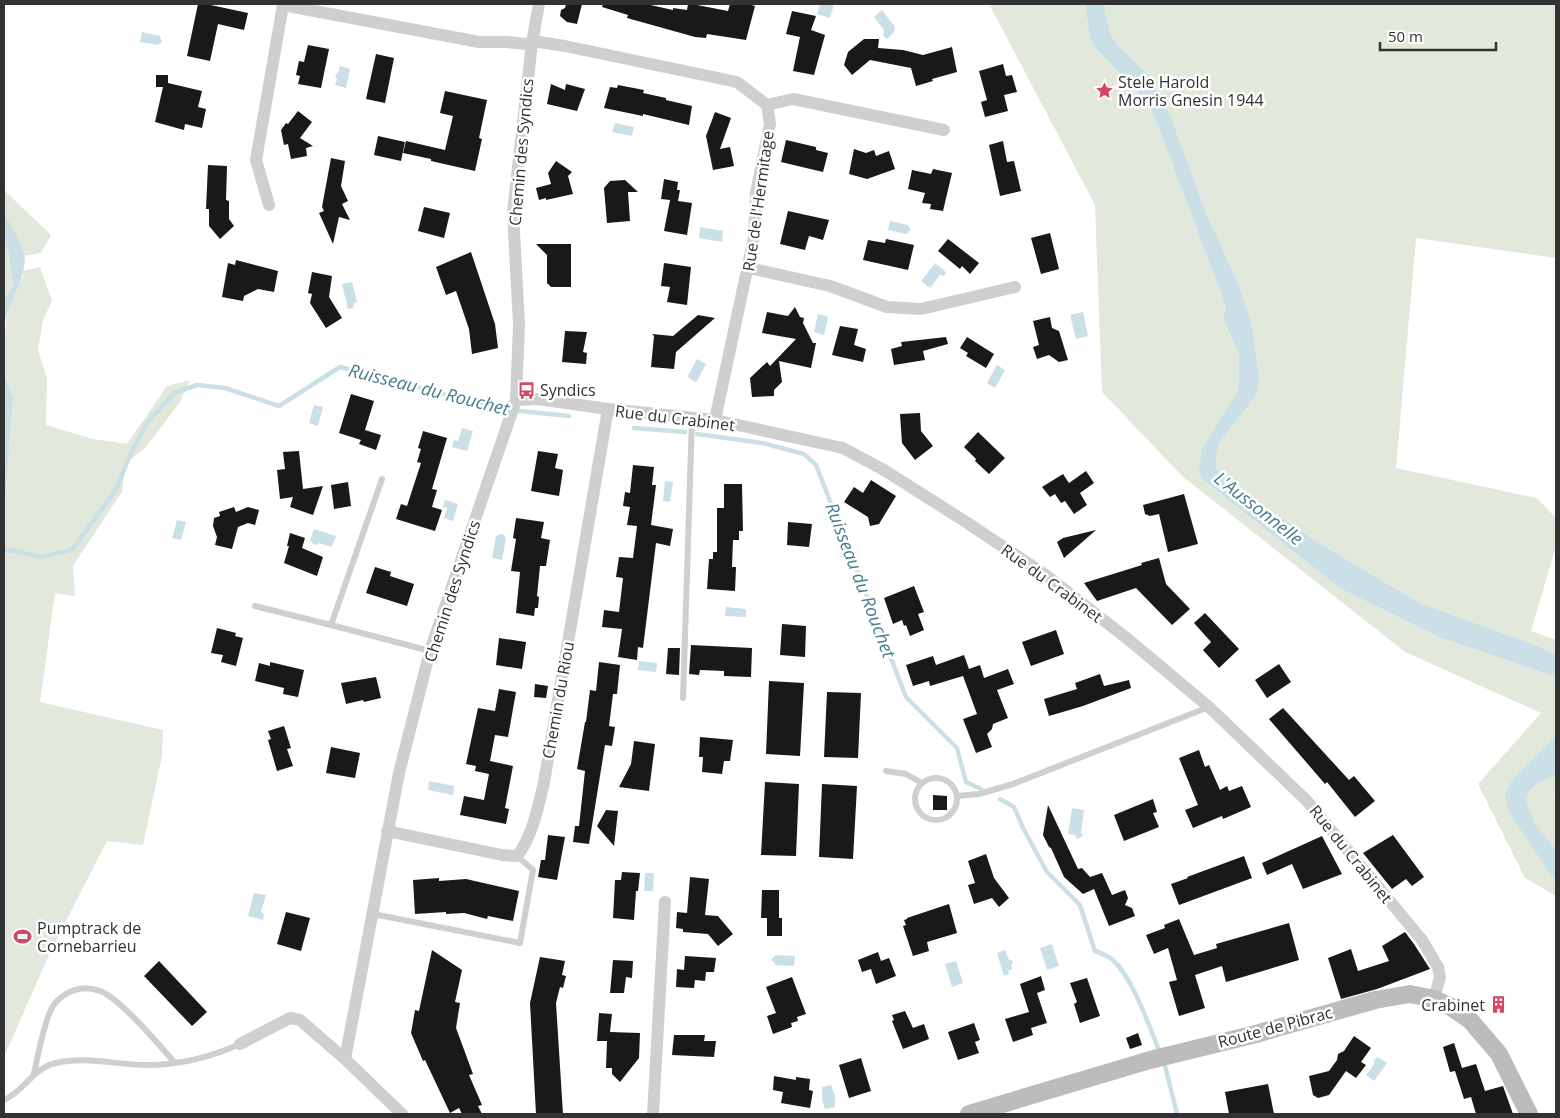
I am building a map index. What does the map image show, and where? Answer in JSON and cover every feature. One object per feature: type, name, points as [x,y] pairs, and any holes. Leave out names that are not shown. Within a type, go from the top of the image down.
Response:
[{"type":"main road","name":"Route de Pibrac","points":[[969,1114],[1150,1060],[1256,1034],[1376,1000],[1410,994],[1434,999],[1451,1007],[1470,1020],[1499,1054],[1527,1112]]},
{"type":"street","points":[[269,205],[256,160],[283,4],[479,42],[525,44],[539,42],[565,46],[737,82],[767,105],[793,99],[944,130]]},
{"type":"street","name":"Chemin des Syndics","points":[[346,1060],[387,831],[399,773],[430,651],[514,407],[519,325],[513,212],[532,43],[539,4]]},
{"type":"street","name":"Rue de l'Hermitage","points":[[715,420],[749,268],[754,237],[756,193],[770,124],[767,105]]},
{"type":"street","points":[[749,268],[830,286],[886,307],[920,309],[1015,287]]},
{"type":"street","name":"Rue du Crabinet","points":[[514,407],[538,399],[608,409],[715,420],[843,448],[884,470],[1046,576],[1129,640],[1209,707],[1306,800],[1422,940],[1438,967],[1440,977],[1434,999]]},
{"type":"street","name":"Chemin du Riou","points":[[517,856],[521,851],[536,813],[544,782],[608,409]]},
{"type":"street","points":[[387,831],[517,856]]},
{"type":"street","points":[[653,1114],[665,902]]},
{"type":"street","points":[[240,1044],[290,1018],[300,1020],[346,1060],[402,1114]]},
{"type":"lane","points":[[683,698],[692,418]]},
{"type":"lane","points":[[331,626],[382,479]]},
{"type":"lane","points":[[255,606],[430,651]]},
{"type":"lane","points":[[958,796],[979,794],[1012,784],[1209,707]]},
{"type":"lane","points":[[886,771],[906,774],[922,784]]},
{"type":"lane","points":[[935,778],[942,778],[953,786],[958,796],[956,806],[948,817],[935,820],[928,818],[918,810],[916,803],[917,789],[922,784],[935,778]]},
{"type":"lane","points":[[373,914],[520,943],[533,870],[517,856]]},
{"type":"lane","points":[[34,1073],[41,1041],[52,1008],[61,997],[73,990],[87,988],[102,991],[119,1003],[175,1063]]},
{"type":"lane","points":[[4,1100],[13,1096],[34,1073],[54,1063],[79,1059],[147,1065],[186,1062],[218,1054],[240,1044]]},
{"type":"shaded area","points":[[989,4],[1085,4],[1090,39],[1098,51],[1150,105],[1226,307],[1223,318],[1239,355],[1238,390],[1202,448],[1203,480],[1341,589],[1441,638],[1556,677],[1556,795],[1554,796],[1556,804],[1556,896],[1525,878],[1478,784],[1541,713],[1405,652],[1182,476],[1102,392],[1095,205]]},
{"type":"shaded area","points":[[1104,4],[1556,4],[1556,258],[1416,238],[1396,468],[1537,498],[1556,518],[1556,546],[1531,631],[1556,640],[1556,655],[1540,647],[1420,603],[1322,545],[1229,483],[1216,469],[1216,454],[1221,440],[1256,396],[1260,380],[1251,320],[1237,280],[1206,213],[1171,117],[1110,33]]},
{"type":"shaded area","points":[[4,190],[51,235],[41,253],[25,256],[4,212]]},
{"type":"shaded area","points":[[4,244],[8,250],[13,285],[4,299]]},
{"type":"shaded area","points":[[40,267],[52,301],[43,320],[38,350],[47,379],[46,425],[93,439],[127,444],[167,386],[190,380],[180,402],[146,447],[126,464],[122,492],[73,566],[75,596],[55,593],[40,702],[163,730],[162,756],[143,845],[107,841],[52,948],[4,1057],[4,514],[13,398],[4,372],[4,352],[7,310],[23,276],[23,271]]},
{"type":"water","points":[[820,4],[834,4],[830,18],[817,14]]},
{"type":"water","name":"L'Aussonnelle","points":[[1085,4],[1104,4],[1110,33],[1118,45],[1149,76],[1171,117],[1206,213],[1237,280],[1251,320],[1260,380],[1256,396],[1221,440],[1216,454],[1216,469],[1229,483],[1322,545],[1420,603],[1540,647],[1556,655],[1556,677],[1441,638],[1341,589],[1203,480],[1199,472],[1202,448],[1238,390],[1239,355],[1223,318],[1226,307],[1150,105],[1098,51],[1090,39]]},
{"type":"water","points":[[882,10],[895,27],[894,32],[887,39],[883,35],[884,30],[874,17]]},
{"type":"water","points":[[142,32],[160,36],[162,42],[158,45],[140,42]]},
{"type":"water","points":[[340,66],[350,69],[346,88],[335,85],[337,79],[335,75],[338,73]]},
{"type":"water","points":[[615,123],[634,127],[632,136],[612,132]]},
{"type":"water","points":[[4,212],[20,243],[25,261],[21,279],[4,324],[4,299],[13,285],[8,250],[4,244]]},
{"type":"water","points":[[890,221],[908,225],[911,230],[906,234],[888,230]]},
{"type":"water","points":[[700,227],[723,231],[722,242],[699,238]]},
{"type":"water","points":[[935,263],[946,273],[943,276],[940,275],[930,288],[921,281]]},
{"type":"water","points":[[352,282],[357,302],[354,303],[353,308],[348,309],[342,284]]},
{"type":"water","points":[[1083,312],[1088,336],[1076,339],[1070,315]]},
{"type":"water","points":[[818,314],[828,317],[824,335],[814,332]]},
{"type":"water","points":[[697,359],[706,364],[695,382],[688,376]]},
{"type":"water","points":[[997,365],[1005,370],[995,388],[987,383]]},
{"type":"water","points":[[4,372],[13,398],[4,514]]},
{"type":"water","points":[[314,405],[323,407],[318,426],[309,423]]},
{"type":"water","points":[[462,428],[473,431],[467,451],[452,447],[454,440],[458,441]]},
{"type":"water","points":[[665,481],[673,482],[670,502],[663,501]]},
{"type":"water","points":[[445,500],[458,504],[453,521],[444,518],[447,508],[443,507]]},
{"type":"water","points":[[177,520],[186,522],[181,540],[172,538]]},
{"type":"water","points":[[314,529],[336,536],[332,547],[319,543],[313,544],[310,540]]},
{"type":"water","points":[[503,534],[506,538],[502,560],[492,558],[496,536]]},
{"type":"water","points":[[726,607],[746,609],[746,617],[725,616]]},
{"type":"water","points":[[639,661],[657,663],[656,672],[638,670]]},
{"type":"water","points":[[1556,736],[1556,774],[1538,783],[1528,792],[1526,799],[1534,823],[1556,850],[1556,880],[1509,812],[1505,796],[1512,780]]},
{"type":"water","points":[[429,781],[454,786],[453,795],[428,790]]},
{"type":"water","points":[[1072,808],[1084,810],[1081,833],[1083,836],[1077,839],[1075,835],[1068,834]]},
{"type":"water","points":[[645,873],[654,873],[653,891],[644,891]]},
{"type":"water","points":[[254,893],[266,895],[261,912],[264,914],[263,920],[248,916]]},
{"type":"water","points":[[1052,944],[1059,966],[1047,970],[1040,948]]},
{"type":"water","points":[[1005,950],[1013,964],[1011,965],[1012,969],[1008,971],[1009,974],[1004,976],[997,953]]},
{"type":"water","points":[[775,955],[795,956],[794,966],[775,965],[771,960]]},
{"type":"water","points":[[956,961],[963,983],[952,987],[945,964]]},
{"type":"water","points":[[1378,1057],[1387,1063],[1374,1081],[1366,1075],[1374,1064],[1374,1060]]},
{"type":"water","points":[[831,1085],[835,1096],[835,1107],[825,1109],[822,1100],[822,1087]]},
{"type":"building","points":[[198,4],[248,13],[244,30],[218,24],[210,61],[187,56]]},
{"type":"building","points":[[566,4],[582,4],[577,24],[567,22],[560,16],[561,10],[565,8]]},
{"type":"building","points":[[603,4],[646,4],[673,10],[673,8],[687,10],[688,4],[692,4],[728,11],[730,4],[755,6],[746,40],[707,34],[706,38],[695,37],[627,18],[628,15],[602,7]]},
{"type":"building","points":[[792,11],[816,16],[811,30],[825,35],[814,75],[793,71],[800,37],[786,34]]},
{"type":"building","points":[[864,39],[879,39],[878,48],[903,50],[923,55],[952,47],[957,72],[916,86],[911,68],[870,60],[852,75],[844,65],[848,52]]},
{"type":"building","points":[[308,45],[329,49],[321,88],[298,84],[300,76],[296,75],[299,61],[304,62]]},
{"type":"building","points":[[376,54],[394,58],[385,103],[366,99]]},
{"type":"building","points":[[1003,64],[1006,76],[1012,75],[1017,92],[1004,95],[1008,111],[985,117],[981,102],[987,100],[979,71]]},
{"type":"building","points":[[156,75],[168,75],[168,83],[202,91],[198,107],[206,109],[202,128],[185,124],[184,130],[155,122],[163,87],[156,87]]},
{"type":"building","points":[[551,84],[565,90],[566,84],[585,89],[577,111],[547,104]]},
{"type":"building","points":[[618,85],[644,90],[643,93],[692,106],[689,125],[643,114],[643,116],[604,108],[610,87],[617,88]]},
{"type":"building","points":[[445,91],[487,100],[479,138],[482,139],[475,171],[403,153],[406,141],[445,150],[453,116],[440,113]]},
{"type":"building","points":[[298,111],[312,122],[300,138],[313,146],[306,148],[307,156],[291,159],[288,144],[284,145],[281,130]]},
{"type":"building","points":[[715,112],[731,118],[720,149],[730,147],[734,166],[713,170],[706,136]]},
{"type":"building","points":[[378,136],[405,142],[401,161],[374,155]]},
{"type":"building","points":[[786,140],[816,147],[816,150],[828,153],[823,172],[781,162]]},
{"type":"building","points":[[1003,141],[1007,162],[1014,161],[1021,191],[1000,196],[989,145]]},
{"type":"building","points":[[854,149],[866,153],[874,150],[876,156],[889,151],[895,169],[867,179],[849,174]]},
{"type":"building","points":[[331,158],[345,161],[341,186],[348,201],[342,204],[350,220],[339,217],[333,244],[319,213],[324,211],[322,207]]},
{"type":"building","points":[[556,161],[572,172],[568,176],[573,194],[539,200],[536,188],[551,184],[548,173]]},
{"type":"building","points":[[208,165],[227,166],[226,200],[229,201],[229,219],[234,226],[220,239],[209,226],[209,209],[206,209]]},
{"type":"building","points":[[933,169],[952,173],[943,211],[930,209],[931,204],[922,203],[925,193],[908,189],[912,170],[931,174]]},
{"type":"building","points":[[664,179],[678,182],[677,190],[680,190],[678,201],[692,203],[687,235],[664,231],[670,200],[661,199]]},
{"type":"building","points":[[625,180],[638,192],[628,192],[630,221],[607,223],[604,188],[610,181]]},
{"type":"building","points":[[424,207],[450,213],[444,238],[418,231]]},
{"type":"building","points":[[788,211],[829,220],[823,240],[809,236],[805,250],[780,244]]},
{"type":"building","points":[[1050,233],[1059,269],[1041,274],[1031,238]]},
{"type":"building","points":[[886,239],[914,245],[908,270],[863,260],[868,240],[885,243]]},
{"type":"building","points":[[948,239],[979,263],[970,274],[962,266],[960,269],[938,251]]},
{"type":"building","points":[[536,244],[571,244],[571,287],[551,287],[547,283],[547,255]]},
{"type":"building","points":[[471,252],[495,324],[498,348],[472,354],[469,329],[456,291],[446,295],[436,267]]},
{"type":"building","points":[[236,260],[278,271],[274,292],[258,289],[244,296],[243,301],[222,297],[228,263],[235,265]]},
{"type":"building","points":[[664,263],[691,267],[687,305],[667,302],[670,287],[661,286]]},
{"type":"building","points":[[312,272],[332,276],[329,297],[342,318],[326,328],[310,303],[312,294],[308,293]]},
{"type":"building","points":[[795,307],[800,317],[804,318],[803,323],[813,343],[816,343],[811,368],[779,361],[782,382],[774,390],[774,396],[752,397],[750,378],[767,362],[770,366],[796,339],[762,333],[767,312],[788,316]]},
{"type":"building","points":[[698,315],[715,318],[676,352],[674,369],[651,367],[654,336],[652,334],[673,336]]},
{"type":"building","points":[[1050,317],[1052,328],[1059,331],[1068,360],[1059,362],[1049,355],[1037,359],[1033,347],[1039,345],[1033,321]]},
{"type":"building","points":[[840,326],[858,329],[854,345],[866,349],[863,362],[832,355]]},
{"type":"building","points":[[565,331],[587,332],[583,352],[587,353],[586,364],[562,362]]},
{"type":"building","points":[[946,337],[948,344],[923,351],[925,360],[894,365],[891,349],[902,346],[901,342]]},
{"type":"building","points":[[967,337],[994,354],[986,368],[966,356],[968,353],[960,348]]},
{"type":"building","points":[[351,394],[374,401],[365,430],[381,435],[376,450],[359,444],[361,440],[339,433]]},
{"type":"building","points":[[920,413],[921,431],[933,446],[915,460],[902,443],[900,414]]},
{"type":"building","points":[[423,431],[447,438],[432,489],[437,490],[432,507],[442,510],[435,531],[396,519],[401,504],[407,506],[421,463],[417,462],[421,449],[418,448]]},
{"type":"building","points":[[978,432],[1005,458],[989,474],[964,447]]},
{"type":"building","points":[[299,451],[303,489],[323,486],[313,515],[290,507],[293,497],[280,499],[277,470],[285,469],[283,452]]},
{"type":"building","points":[[538,451],[558,454],[555,468],[563,470],[559,496],[531,491]]},
{"type":"building","points":[[633,465],[654,467],[652,485],[656,485],[651,525],[673,529],[670,546],[656,543],[643,648],[638,647],[637,660],[618,657],[622,629],[602,627],[604,610],[619,612],[623,578],[616,577],[619,557],[633,558],[637,526],[627,525],[630,507],[623,506],[625,492],[630,493]]},
{"type":"building","points":[[1086,471],[1094,483],[1080,493],[1087,505],[1074,514],[1065,501],[1061,503],[1055,494],[1050,497],[1042,487],[1063,474],[1069,483]]},
{"type":"building","points":[[871,480],[896,496],[879,524],[870,526],[868,517],[844,502],[854,487],[863,493]]},
{"type":"building","points":[[348,482],[351,506],[334,509],[331,485]]},
{"type":"building","points":[[724,484],[742,484],[743,531],[739,531],[739,540],[733,540],[732,567],[736,567],[735,591],[707,589],[709,559],[713,559],[713,552],[717,552],[717,508],[724,508]]},
{"type":"building","points":[[1184,494],[1198,544],[1168,552],[1159,514],[1150,516],[1145,514],[1143,505]]},
{"type":"building","points":[[234,507],[236,512],[248,507],[259,510],[255,525],[248,523],[238,527],[232,549],[215,545],[217,537],[213,526],[214,518],[220,516],[219,512]]},
{"type":"building","points":[[516,518],[544,522],[541,538],[550,540],[546,566],[540,566],[537,596],[539,597],[538,608],[535,608],[534,616],[516,613],[520,572],[511,571],[516,539],[513,538]]},
{"type":"building","points":[[788,522],[812,524],[809,547],[787,545]]},
{"type":"building","points":[[1096,530],[1064,558],[1057,542],[1063,538]]},
{"type":"building","points":[[290,533],[305,538],[302,548],[323,557],[317,576],[284,563],[289,546],[287,546]]},
{"type":"building","points":[[1159,558],[1166,584],[1190,609],[1172,625],[1136,588],[1097,601],[1084,583],[1142,565],[1141,563]]},
{"type":"building","points":[[375,567],[391,572],[390,576],[414,584],[407,606],[366,593]]},
{"type":"building","points":[[914,586],[924,612],[918,614],[924,630],[910,636],[902,620],[893,624],[884,598]]},
{"type":"building","points":[[1205,613],[1239,649],[1219,668],[1203,650],[1211,642],[1194,623]]},
{"type":"building","points":[[782,624],[806,626],[805,657],[780,655]]},
{"type":"building","points":[[217,628],[236,633],[235,636],[243,638],[236,666],[221,662],[223,655],[211,653]]},
{"type":"building","points":[[1056,630],[1064,654],[1031,666],[1022,642]]},
{"type":"building","points":[[499,638],[526,642],[522,669],[496,665]]},
{"type":"building","points":[[691,645],[752,648],[751,677],[724,676],[724,671],[700,670],[699,675],[689,674]]},
{"type":"building","points":[[668,648],[680,648],[679,675],[666,674]]},
{"type":"building","points":[[964,655],[969,669],[980,665],[984,678],[1008,669],[1014,684],[997,690],[1008,718],[993,724],[992,729],[987,734],[992,747],[976,753],[963,719],[977,714],[963,676],[930,686],[929,681],[913,686],[906,665],[933,656],[936,665]]},
{"type":"building","points":[[270,662],[304,670],[298,697],[283,694],[284,688],[255,681],[259,663],[270,666]]},
{"type":"building","points":[[599,662],[620,665],[617,694],[613,694],[609,726],[615,727],[612,746],[605,745],[589,844],[573,842],[575,826],[579,826],[585,771],[577,769],[590,690],[596,691]]},
{"type":"building","points":[[1279,664],[1291,682],[1267,698],[1255,680]]},
{"type":"building","points":[[1100,674],[1104,686],[1129,680],[1131,688],[1083,706],[1049,716],[1044,699],[1077,689],[1075,683]]},
{"type":"building","points":[[376,677],[381,698],[346,704],[341,683]]},
{"type":"building","points":[[769,681],[804,683],[800,756],[766,754]]},
{"type":"building","points":[[535,684],[548,686],[546,698],[534,697]]},
{"type":"building","points":[[499,689],[516,692],[508,737],[495,735],[490,761],[513,766],[505,808],[509,809],[506,824],[460,815],[464,796],[484,800],[489,774],[475,771],[476,766],[466,764],[478,708],[495,711]]},
{"type":"building","points":[[827,692],[861,693],[858,758],[824,757]]},
{"type":"building","points":[[1283,708],[1349,780],[1354,776],[1375,801],[1355,817],[1327,782],[1325,784],[1269,719]]},
{"type":"building","points":[[284,726],[291,748],[287,749],[293,766],[277,771],[268,740],[271,739],[268,731]]},
{"type":"building","points":[[700,737],[733,740],[730,761],[724,761],[722,774],[702,772],[703,757],[699,757]]},
{"type":"building","points":[[634,741],[655,744],[649,791],[619,787],[631,764]]},
{"type":"building","points":[[331,747],[360,753],[355,778],[326,773]]},
{"type":"building","points":[[1199,750],[1205,767],[1209,765],[1220,790],[1227,786],[1229,791],[1242,786],[1251,807],[1223,819],[1222,816],[1193,828],[1185,810],[1198,805],[1179,758]]},
{"type":"building","points":[[765,782],[799,784],[796,856],[761,855]]},
{"type":"building","points":[[822,784],[857,786],[853,859],[819,857]]},
{"type":"building","points":[[933,795],[947,796],[947,810],[933,810]]},
{"type":"building","points":[[1153,799],[1157,812],[1153,813],[1159,827],[1124,841],[1114,815]]},
{"type":"building","points":[[1048,805],[1078,869],[1082,868],[1090,877],[1102,873],[1112,895],[1125,890],[1128,898],[1125,905],[1132,908],[1135,916],[1109,926],[1094,889],[1083,894],[1064,877],[1043,835]]},
{"type":"building","points":[[606,810],[618,811],[614,846],[597,826]]},
{"type":"building","points":[[548,835],[565,837],[557,880],[538,877],[541,860],[545,860]]},
{"type":"building","points":[[1393,835],[1424,877],[1412,886],[1406,879],[1392,889],[1363,853]]},
{"type":"building","points":[[1322,836],[1342,874],[1303,889],[1292,864],[1267,875],[1262,863]]},
{"type":"building","points":[[986,854],[994,878],[1009,898],[999,907],[992,898],[974,904],[968,885],[975,883],[968,861]]},
{"type":"building","points":[[1244,856],[1252,878],[1179,905],[1171,884]]},
{"type":"building","points":[[622,872],[640,873],[638,891],[636,891],[634,920],[613,918],[615,880],[621,880]]},
{"type":"building","points":[[690,877],[709,879],[705,915],[718,916],[733,934],[718,946],[708,934],[683,932],[683,929],[676,928],[677,912],[687,913]]},
{"type":"building","points":[[439,878],[439,881],[466,879],[519,891],[513,921],[488,916],[487,919],[464,913],[415,914],[413,880]]},
{"type":"building","points":[[762,890],[779,890],[779,918],[782,918],[782,936],[767,936],[767,918],[761,918]]},
{"type":"building","points":[[949,904],[957,933],[927,942],[929,951],[913,956],[903,926],[906,925],[904,920]]},
{"type":"building","points":[[286,912],[310,918],[301,951],[277,944]]},
{"type":"building","points":[[1179,919],[1194,955],[1217,948],[1216,944],[1289,923],[1299,960],[1226,982],[1222,966],[1195,975],[1205,1008],[1179,1016],[1169,982],[1177,980],[1168,948],[1154,954],[1146,935],[1165,928],[1164,925]]},
{"type":"building","points":[[1405,932],[1430,969],[1377,989],[1341,999],[1328,958],[1351,949],[1358,971],[1389,961],[1382,946]]},
{"type":"building","points":[[432,950],[462,970],[455,1002],[460,1003],[456,1028],[473,1074],[469,1075],[482,1105],[478,1106],[482,1114],[462,1114],[459,1108],[450,1113],[411,1033],[415,1010],[419,1011]]},
{"type":"building","points":[[878,952],[881,961],[889,958],[896,976],[876,984],[871,969],[862,972],[858,960]]},
{"type":"building","points":[[685,956],[716,958],[714,972],[706,972],[705,981],[695,980],[694,988],[676,987],[677,969],[684,970]]},
{"type":"building","points":[[540,957],[565,961],[562,975],[566,976],[563,988],[560,987],[556,1003],[563,1114],[536,1114],[530,1003]]},
{"type":"building","points":[[613,960],[633,961],[632,978],[626,977],[624,993],[610,993]]},
{"type":"building","points":[[159,961],[207,1012],[192,1026],[144,976]]},
{"type":"building","points":[[1041,976],[1045,990],[1037,993],[1047,1023],[1031,1028],[1033,1035],[1013,1042],[1005,1019],[1029,1012],[1020,984]]},
{"type":"building","points":[[792,977],[806,1014],[797,1017],[798,1021],[791,1023],[792,1027],[773,1034],[767,1016],[776,1013],[766,987]]},
{"type":"building","points":[[1087,978],[1100,1016],[1080,1023],[1074,1004],[1077,1002],[1070,983]]},
{"type":"building","points":[[905,1011],[913,1028],[924,1024],[929,1039],[903,1049],[892,1021],[894,1020],[892,1015]]},
{"type":"building","points":[[599,1013],[612,1014],[610,1032],[640,1033],[639,1058],[620,1082],[612,1074],[612,1068],[606,1068],[607,1041],[597,1041]]},
{"type":"building","points":[[974,1023],[980,1040],[975,1042],[979,1053],[958,1060],[948,1032]]},
{"type":"building","points":[[1138,1033],[1142,1045],[1130,1049],[1126,1038]]},
{"type":"building","points":[[674,1035],[705,1035],[704,1041],[716,1041],[714,1057],[672,1055]]},
{"type":"building","points":[[1354,1036],[1371,1048],[1361,1062],[1366,1065],[1356,1078],[1346,1071],[1329,1095],[1318,1098],[1313,1095],[1309,1076],[1329,1071],[1337,1060],[1338,1054],[1344,1051]]},
{"type":"building","points":[[1454,1043],[1462,1068],[1476,1064],[1485,1091],[1503,1086],[1513,1114],[1476,1114],[1471,1097],[1464,1099],[1455,1071],[1450,1072],[1443,1047]]},
{"type":"building","points":[[861,1058],[871,1091],[849,1098],[839,1065]]},
{"type":"building","points":[[774,1076],[796,1080],[796,1077],[810,1079],[809,1090],[813,1091],[810,1108],[781,1103],[783,1092],[773,1090]]},
{"type":"building","points":[[1268,1084],[1274,1114],[1229,1114],[1225,1092]]},
{"type":"waterway","name":"Ruisseau du Rouchet","points":[[4,549],[42,557],[72,550],[116,490],[130,455],[147,423],[174,393],[197,385],[225,388],[279,406],[340,367],[500,409],[569,416]]},
{"type":"waterway","name":"Ruisseau du Rouchet","points":[[634,428],[685,432]]},
{"type":"waterway","name":"Ruisseau du Rouchet","points":[[697,434],[762,443],[804,454],[816,465],[906,697],[957,748],[966,782],[981,789]]},
{"type":"waterway","name":"Ruisseau du Rouchet","points":[[1000,799],[1014,807],[1047,872],[1080,905],[1095,951],[1113,960],[1127,978],[1158,1048]]},
{"type":"waterway","name":"Ruisseau du Rouchet","points":[[1165,1066],[1177,1114]]},
{"type":"place","name":"Stele Harold Morris Gnesin 1944","points":[[1104,91]]},
{"type":"place","name":"Syndics","points":[[526,390]]},
{"type":"place","name":"Pumptrack de Cornebarrieu","points":[[23,937]]},
{"type":"place","name":"Crabinet","points":[[1499,1005]]}]
